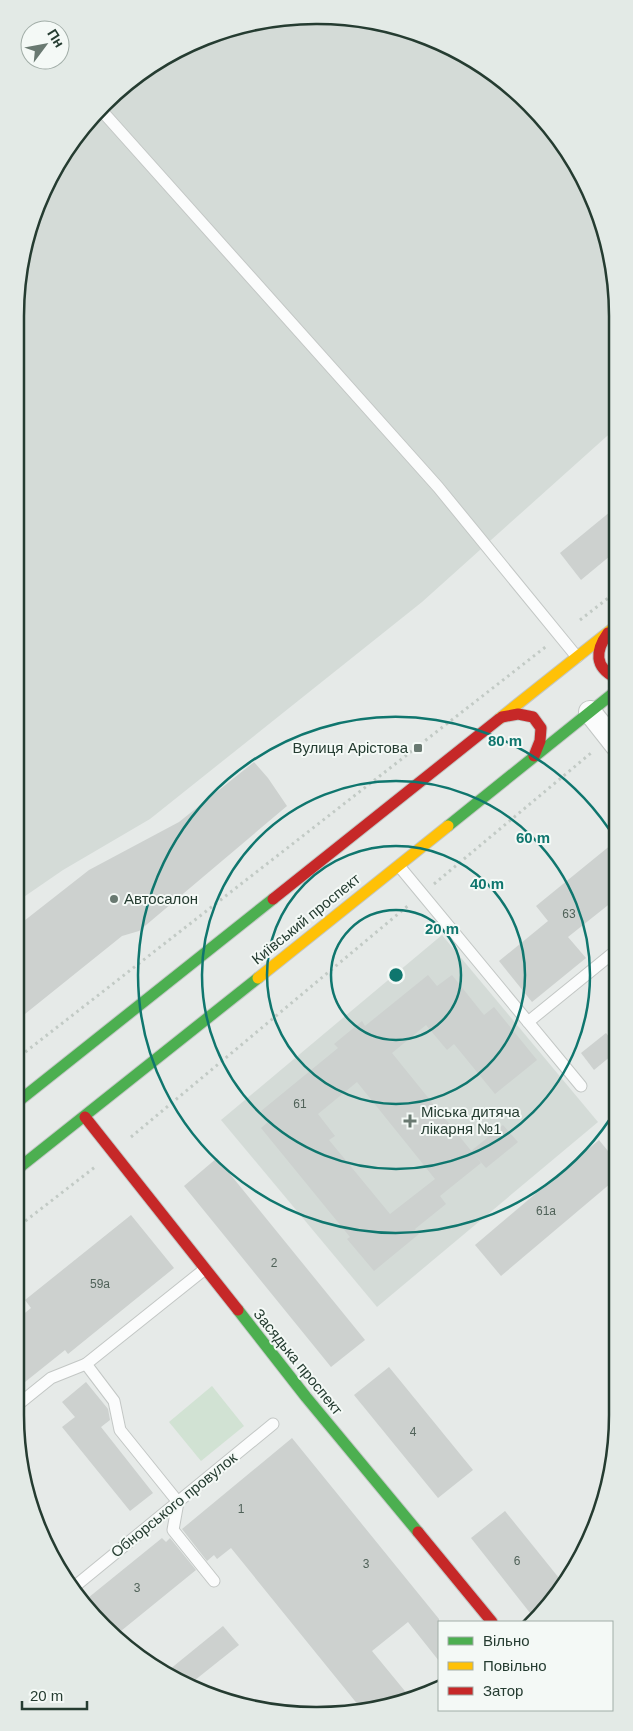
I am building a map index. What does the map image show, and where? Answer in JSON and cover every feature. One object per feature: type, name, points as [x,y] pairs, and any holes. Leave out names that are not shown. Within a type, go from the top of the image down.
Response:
[{"type":"main road","points":[[24,1097],[609,631]]},
{"type":"main road","points":[[609,633],[599,648],[600,664],[609,675]]},
{"type":"main road","name":"Київський проспект","points":[[24,1164],[609,697]]},
{"type":"main road","points":[[502,716],[518,714],[533,717],[541,728],[540,741],[534,756]]},
{"type":"main road","name":"Засядька проспект","points":[[85,1117],[306,1397],[491,1621]]},
{"type":"street","points":[[590,712],[609,735]]},
{"type":"lane","points":[[105,114],[438,487],[577,657]]},
{"type":"lane","points":[[398,865],[581,1086]]},
{"type":"lane","points":[[528,1022],[609,957]]},
{"type":"lane","points":[[24,1400],[51,1378],[86,1364],[204,1269]]},
{"type":"lane","points":[[86,1364],[114,1401],[120,1430],[178,1502],[173,1530],[214,1581]]},
{"type":"lane","name":"Обнорського провулок","points":[[78,1584],[274,1424]]},
{"type":"path","points":[[580,620],[609,597]]},
{"type":"path","points":[[24,1053],[538,654]]},
{"type":"path","points":[[24,1222],[113,1153],[591,753]]},
{"type":"shaded area","points":[[297,24],[336,24],[374,29],[429,46],[479,73],[524,109],[560,154],[587,204],[604,259],[609,297],[609,434],[422,602],[150,819],[63,870],[24,897],[24,297],[29,259],[46,204],[73,154],[109,109],[154,73],[204,46],[259,29]]},
{"type":"shaded area","name":"Міська дитяча лікарня №1","points":[[442,935],[598,1122],[377,1307],[221,1120]]},
{"type":"green space","points":[[212,1386],[244,1426],[201,1461],[169,1422]]},
{"type":"building","points":[[609,513],[609,557],[581,580],[560,553]]},
{"type":"building","name":"Автосалон","points":[[254,762],[268,778],[287,806],[139,931],[122,936],[24,1015],[24,921],[89,870],[179,822]]},
{"type":"building","points":[[609,847],[609,904],[568,937],[586,958],[532,1002],[499,961],[548,921],[536,906]]},
{"type":"building","points":[[428,975],[437,986],[452,975],[484,1015],[494,1007],[537,1060],[495,1094],[454,1044],[447,1050],[426,1025],[392,1053],[481,1163],[440,1196],[446,1204],[415,1229],[419,1234],[374,1271],[347,1239],[350,1237],[261,1128],[269,1121],[261,1111],[338,1048],[334,1044],[362,1021],[365,1026]],"holes":[[[357,1082],[435,1179],[390,1214],[329,1140],[335,1136],[318,1114]]]},
{"type":"building","points":[[606,1033],[609,1037],[609,1058],[594,1070],[581,1053]]},
{"type":"building","points":[[503,1125],[518,1142],[486,1168],[471,1151]]},
{"type":"building","points":[[599,1140],[609,1152],[609,1185],[501,1276],[475,1245]]},
{"type":"building","points":[[217,1158],[365,1340],[331,1367],[184,1186]]},
{"type":"building","points":[[131,1215],[174,1268],[68,1354],[65,1350],[24,1383],[24,1314],[31,1308],[25,1300]]},
{"type":"building","points":[[389,1367],[473,1470],[438,1498],[354,1395]]},
{"type":"building","points":[[86,1382],[108,1409],[110,1420],[101,1427],[153,1493],[130,1511],[62,1427],[75,1417],[62,1402]]},
{"type":"building","points":[[292,1438],[439,1619],[438,1660],[408,1622],[372,1651],[407,1693],[358,1705],[231,1548],[217,1559],[214,1555],[207,1561],[182,1529]]},
{"type":"building","points":[[505,1511],[559,1578],[531,1614],[471,1538]]},
{"type":"building","points":[[162,1538],[166,1542],[170,1538],[196,1570],[120,1632],[88,1598]]},
{"type":"building","points":[[223,1626],[239,1645],[194,1680],[171,1668]]},
{"type":"traffic: fast","points":[[448,826],[609,697]]},
{"type":"traffic: fast","points":[[24,1097],[273,899]]},
{"type":"traffic: fast","points":[[24,1164],[258,978]]},
{"type":"traffic: fast","points":[[238,1310],[306,1397],[418,1532]]},
{"type":"traffic: slow","points":[[499,719],[609,632]]},
{"type":"traffic: slow","points":[[258,978],[448,826]]},
{"type":"traffic: jam","points":[[608,633],[601,646],[599,658],[600,664],[609,674]]},
{"type":"traffic: jam","points":[[502,717],[518,714],[533,717],[541,728],[540,741],[534,756]]},
{"type":"traffic: jam","points":[[273,899],[499,719]]},
{"type":"traffic: jam","points":[[85,1117],[238,1310]]},
{"type":"traffic: jam","points":[[418,1532],[491,1621]]},
{"type":"place","name":"Вулиця Арістова","points":[[418,748]]},
{"type":"place","name":"Автосалон","points":[[114,899]]},
{"type":"place","name":"Міська дитяча лікарня №1","points":[[410,1121]]}]
